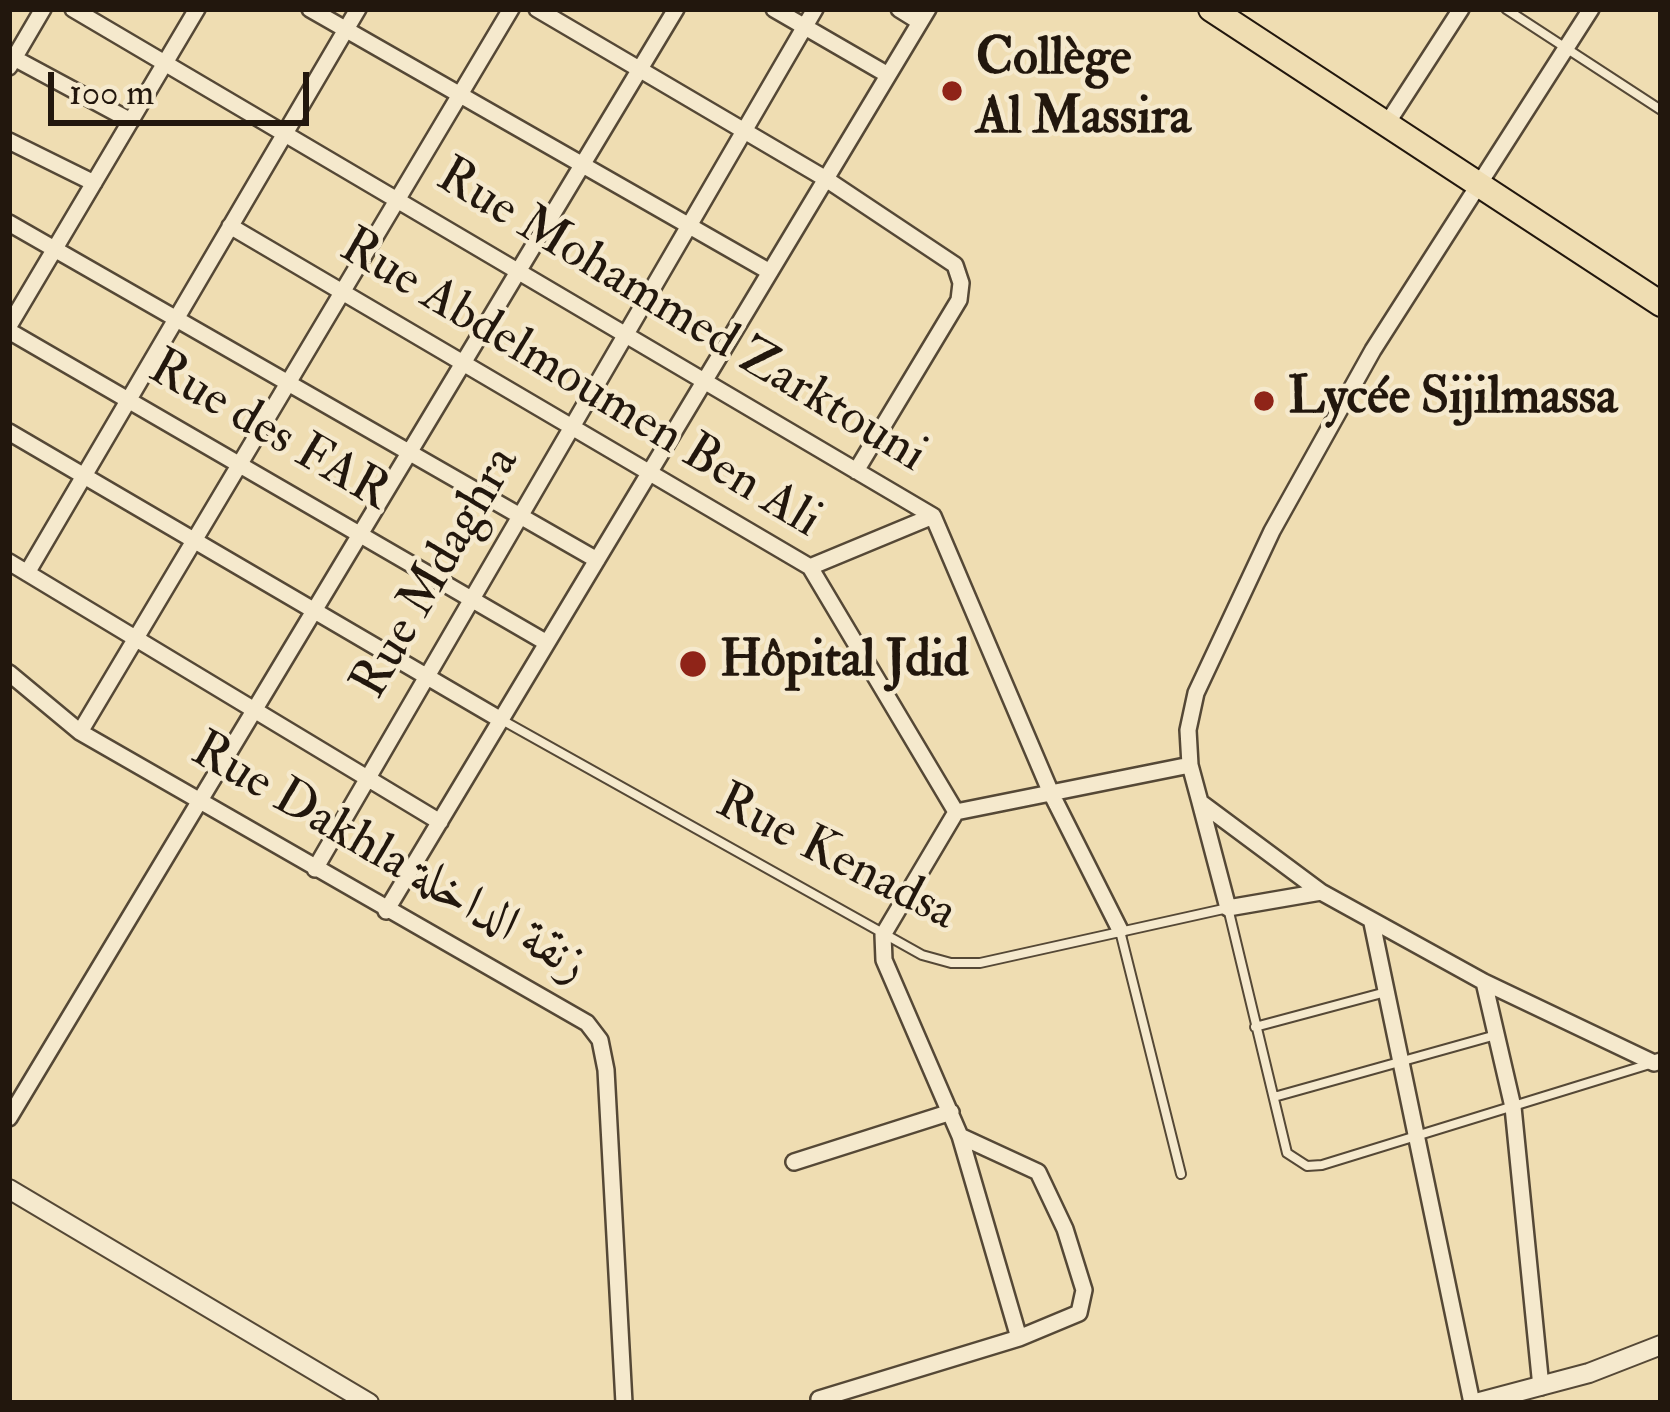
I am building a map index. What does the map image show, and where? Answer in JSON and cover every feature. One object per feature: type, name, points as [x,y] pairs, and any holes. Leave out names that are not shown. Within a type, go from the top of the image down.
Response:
[{"type":"main road","points":[[1211,9],[1661,304]]},
{"type":"street","points":[[43,9],[12,63],[131,121]]},
{"type":"street","name":"Rue Mohammed Zarktouni","points":[[73,9],[933,516]]},
{"type":"street","points":[[9,329],[197,9]]},
{"type":"street","points":[[310,9],[770,272]]},
{"type":"street","points":[[27,573],[358,9]]},
{"type":"street","points":[[80,732],[511,9]]},
{"type":"street","points":[[537,9],[826,179],[955,266],[961,283],[959,300],[856,471]]},
{"type":"street","points":[[9,1118],[676,9]]},
{"type":"street","points":[[774,9],[888,75]]},
{"type":"street","name":"Rue Mdaghra","points":[[315,869],[815,9]]},
{"type":"street","points":[[386,910],[924,15],[899,9]]},
{"type":"street","points":[[1386,125],[1461,9]]},
{"type":"street","points":[[1321,892],[1228,908],[1190,765],[1188,730],[1196,694],[1272,531],[1372,350],[1591,9]]},
{"type":"street","points":[[9,141],[94,183]]},
{"type":"street","points":[[9,223],[597,560]]},
{"type":"street","name":"Rue Abdelmoumen Ben Ali","points":[[230,226],[810,567],[956,812]]},
{"type":"street","name":"Rue des FAR","points":[[9,329],[547,644]]},
{"type":"street","points":[[9,432],[501,719]]},
{"type":"street","points":[[810,567],[933,516],[1051,793],[1120,930]]},
{"type":"street","points":[[9,562],[440,822]]},
{"type":"street","name":"Rue Dakhla زنقة الداخلة","points":[[9,673],[80,732],[587,1023],[600,1040],[608,1101],[624,1403]]},
{"type":"street","points":[[1019,1338],[960,1136],[892,983],[884,960],[884,935],[956,812],[1190,765]]},
{"type":"street","points":[[1200,802],[1321,892],[1372,923],[1484,982],[1657,1062]]},
{"type":"street","points":[[1372,923],[1474,1403],[1541,1387],[1661,1345]]},
{"type":"street","points":[[1484,982],[1513,1107],[1541,1387]]},
{"type":"street","points":[[794,1162],[950,1112]]},
{"type":"street","points":[[819,1399],[1019,1338],[1079,1313],[1084,1290],[1058,1211],[1038,1172],[960,1136]]},
{"type":"street","points":[[9,1190],[369,1403]]},
{"type":"lane","points":[[1506,9],[1661,110]]},
{"type":"lane","name":"Rue Kenadsa","points":[[501,719],[884,935],[922,955],[951,963],[980,963],[1228,908]]},
{"type":"lane","points":[[1228,908],[1288,1153],[1307,1166],[1322,1166],[1657,1062]]},
{"type":"lane","points":[[1120,930],[1181,1174]]},
{"type":"lane","points":[[1255,1028],[1386,992]]},
{"type":"lane","points":[[1274,1097],[1496,1035]]},
{"type":"place","name":"Collège Al Massira","points":[[952,91]]},
{"type":"place","name":"Lycée Sijilmassa","points":[[1264,401]]},
{"type":"place","name":"Hôpital Jdid","points":[[693,664]]}]
